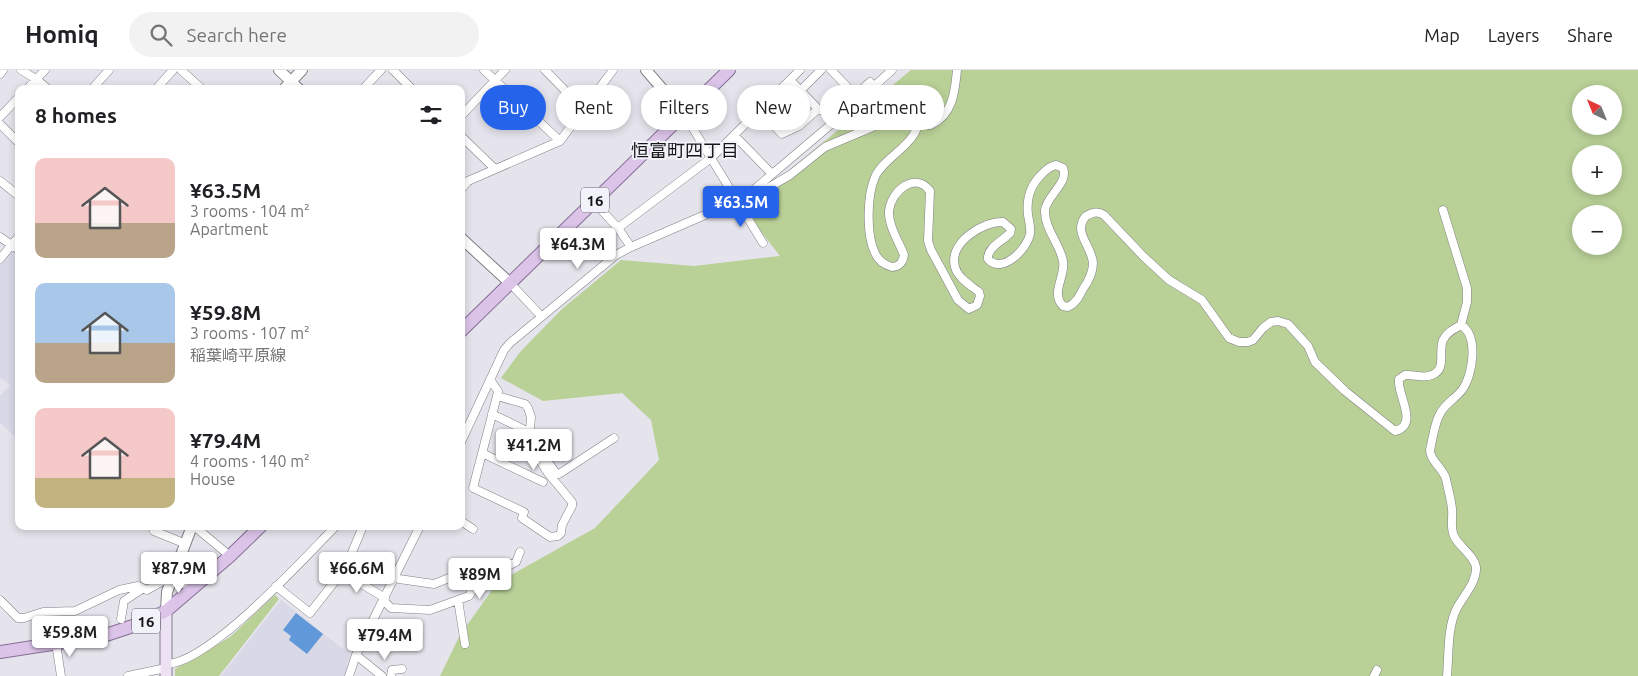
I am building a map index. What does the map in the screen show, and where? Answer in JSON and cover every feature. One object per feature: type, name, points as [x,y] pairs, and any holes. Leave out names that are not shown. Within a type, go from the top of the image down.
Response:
[{"type":"main road","name":"16","points":[[714,85],[729,70]]},
{"type":"main road","name":"16","points":[[465,327],[668,130]]},
{"type":"main road","name":"16","points":[[0,652],[103,636],[136,625],[166,611],[202,581],[257,530]]},
{"type":"main road","points":[[166,611],[166,669]]},
{"type":"street","points":[[0,74],[3,70]]},
{"type":"street","points":[[21,70],[43,85]]},
{"type":"street","points":[[31,85],[45,70]]},
{"type":"street","points":[[96,85],[109,70]]},
{"type":"street","points":[[160,85],[173,70]]},
{"type":"street","points":[[181,70],[198,85]]},
{"type":"street","points":[[279,70],[287,85],[302,70]]},
{"type":"street","points":[[367,85],[381,70]]},
{"type":"street","points":[[393,70],[408,85]]},
{"type":"street","points":[[484,70],[560,141]]},
{"type":"street","points":[[465,112],[505,70]]},
{"type":"street","points":[[545,70],[560,85]]},
{"type":"street","points":[[602,85],[613,70]]},
{"type":"street","points":[[785,85],[800,70]]},
{"type":"street","points":[[806,85],[821,70]]},
{"type":"street","points":[[831,70],[845,85]]},
{"type":"street","points":[[875,85],[892,70]]},
{"type":"street","points":[[648,71],[660,85]]},
{"type":"street","points":[[944,114],[954,96],[958,72]]},
{"type":"street","points":[[790,80],[795,85]]},
{"type":"street","points":[[0,117],[15,101]]},
{"type":"street","points":[[810,101],[818,109],[810,116]]},
{"type":"street","points":[[0,124],[15,138]]},
{"type":"street","points":[[465,184],[468,181],[560,141],[568,130]]},
{"type":"street","points":[[694,130],[763,243]]},
{"type":"street","points":[[618,228],[711,158],[739,130]]},
{"type":"street","points":[[778,130],[782,134],[790,130]]},
{"type":"street","points":[[465,434],[504,350],[541,316],[599,267],[630,246],[737,202],[747,196],[824,130]]},
{"type":"street","points":[[747,196],[756,195],[790,175],[825,146],[864,130]]},
{"type":"street","points":[[915,130],[909,141],[876,175],[869,211],[874,253],[883,263],[892,267],[900,264],[904,255],[891,221],[889,210],[894,197],[901,188],[914,182],[922,183],[930,191],[928,240],[931,250],[958,300],[969,309],[977,306],[980,296],[979,292],[958,274],[955,268],[954,255],[957,248],[975,231],[990,223],[1003,222],[1010,227],[1010,233],[990,250],[988,259],[996,265],[1001,265],[1009,260],[1024,247],[1030,235],[1027,202],[1033,184],[1049,168],[1056,165],[1063,168],[1063,179],[1047,203],[1045,210],[1049,226],[1064,262],[1064,270],[1058,291],[1058,298],[1063,306],[1068,307],[1077,301],[1089,279],[1093,264],[1091,254],[1080,231],[1080,226],[1086,216],[1096,212],[1100,213],[1169,280],[1202,300],[1229,338],[1239,342],[1253,340],[1263,328],[1272,322],[1278,321],[1288,324],[1308,346],[1315,362],[1345,391],[1395,431],[1399,430],[1404,424],[1407,412],[1398,386],[1399,379],[1405,375],[1424,377],[1436,373],[1441,365],[1443,340],[1448,333],[1461,325],[1467,302],[1467,288],[1443,210]]},
{"type":"street","points":[[734,135],[772,174]]},
{"type":"street","points":[[465,140],[495,169]]},
{"type":"street","points":[[0,180],[15,193]]},
{"type":"street","points":[[594,202],[618,228],[630,246]]},
{"type":"street","points":[[0,237],[15,246]]},
{"type":"street","points":[[465,242],[510,283],[541,316]]},
{"type":"street","points":[[0,259],[15,248]]},
{"type":"street","points":[[1447,676],[1452,620],[1458,606],[1473,582],[1476,569],[1473,559],[1452,532],[1452,509],[1446,478],[1441,467],[1430,456],[1430,450],[1441,411],[1463,389],[1470,375],[1472,346],[1468,331],[1461,325]]},
{"type":"street","points":[[491,380],[498,391],[473,488],[524,512],[522,518],[550,536],[558,536],[561,533],[562,525],[572,506],[572,502],[548,473],[529,443],[528,431],[531,416],[528,408],[525,404],[497,396]]},
{"type":"street","points":[[492,414],[532,434],[533,441],[556,473],[559,474],[614,438]]},
{"type":"street","points":[[482,453],[542,482]]},
{"type":"street","points":[[465,524],[473,529]]},
{"type":"street","points":[[166,611],[167,592],[191,530]]},
{"type":"street","points":[[198,530],[230,556]]},
{"type":"street","points":[[128,676],[166,669],[212,644],[232,628],[332,530]]},
{"type":"street","points":[[276,586],[310,613],[346,567],[362,530]]},
{"type":"street","points":[[349,676],[356,655],[418,530]]},
{"type":"street","points":[[154,531],[186,544]]},
{"type":"street","points":[[469,585],[516,562],[520,552]]},
{"type":"street","points":[[174,572],[178,580],[183,584],[192,586],[202,581]]},
{"type":"street","points":[[0,600],[15,617],[24,618],[42,612],[75,611],[119,590],[138,586],[147,590],[174,572]]},
{"type":"street","points":[[342,572],[384,599],[391,608],[430,610],[469,596],[471,593],[468,574],[464,572],[434,584],[395,577]]},
{"type":"street","points":[[121,619],[124,601],[142,589]]},
{"type":"street","points":[[458,600],[465,644]]},
{"type":"street","points":[[56,643],[61,676]]},
{"type":"street","points":[[356,655],[382,676]]},
{"type":"street","points":[[391,676],[392,670],[402,669]]},
{"type":"shaded area","points":[[15,251],[15,436],[0,423],[0,396],[10,385],[0,378],[0,265]]},
{"type":"shaded area","points":[[281,600],[347,652],[350,657],[346,676],[221,676]]},
{"type":"green space","points":[[911,70],[1638,70],[1638,676],[440,676],[460,635],[497,583],[595,528],[659,460],[651,420],[622,393],[543,401],[501,378],[520,352],[562,309],[621,260],[694,266],[780,256],[743,208],[838,130],[944,130],[944,85],[893,85]]},
{"type":"green space","points":[[275,595],[279,599],[219,676],[175,676],[175,669],[230,637]]},
{"type":"water","points":[[296,613],[323,634],[307,654],[289,640],[291,636],[283,630]]},
{"type":"district","name":"恒富町四丁目","points":[[685,150]]}]
